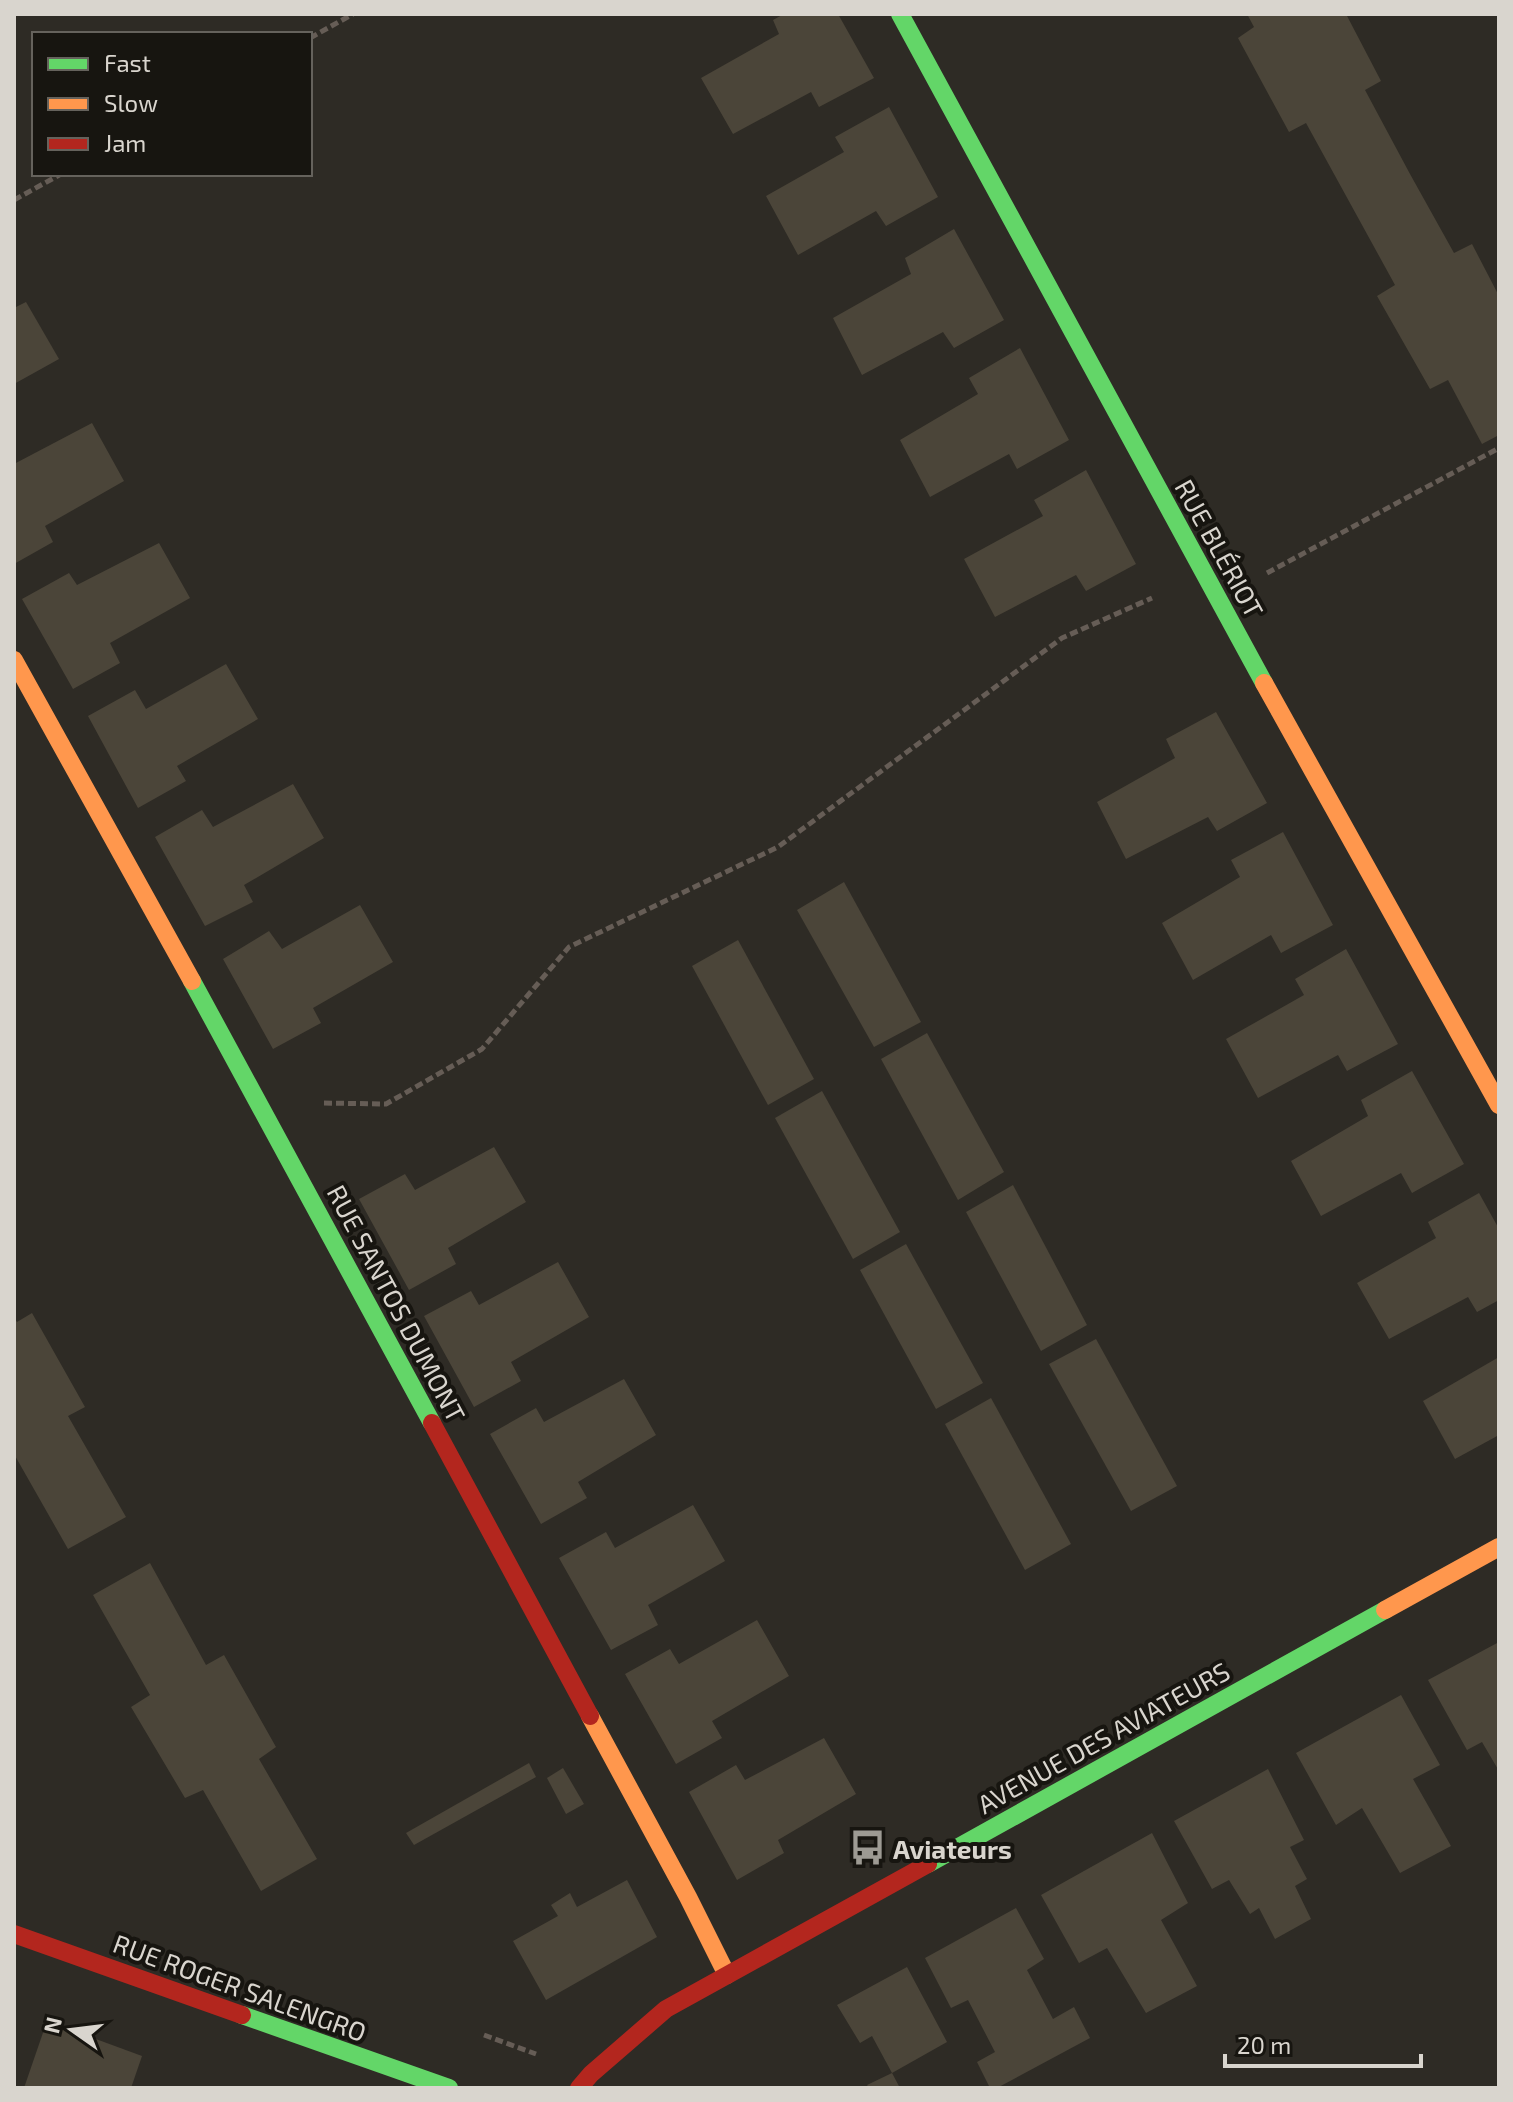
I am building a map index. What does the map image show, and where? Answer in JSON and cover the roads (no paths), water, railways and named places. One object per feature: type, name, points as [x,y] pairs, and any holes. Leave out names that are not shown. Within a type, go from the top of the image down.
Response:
[{"type":"street","name":"RUE BLÉRIOT","points":[[900,14],[1218,600],[1499,1105]]},
{"type":"street","name":"RUE SANTOS DUMONT","points":[[14,660],[259,1103],[681,1883],[727,1975]]},
{"type":"street","name":"AVENUE DES AVIATEURS","points":[[579,2088],[666,2009],[1499,1547]]},
{"type":"street","name":"RUE ROGER SALENGRO","points":[[14,1934],[449,2088]]},
{"type":"place","name":"Aviateurs","points":[[867,1848]]}]
